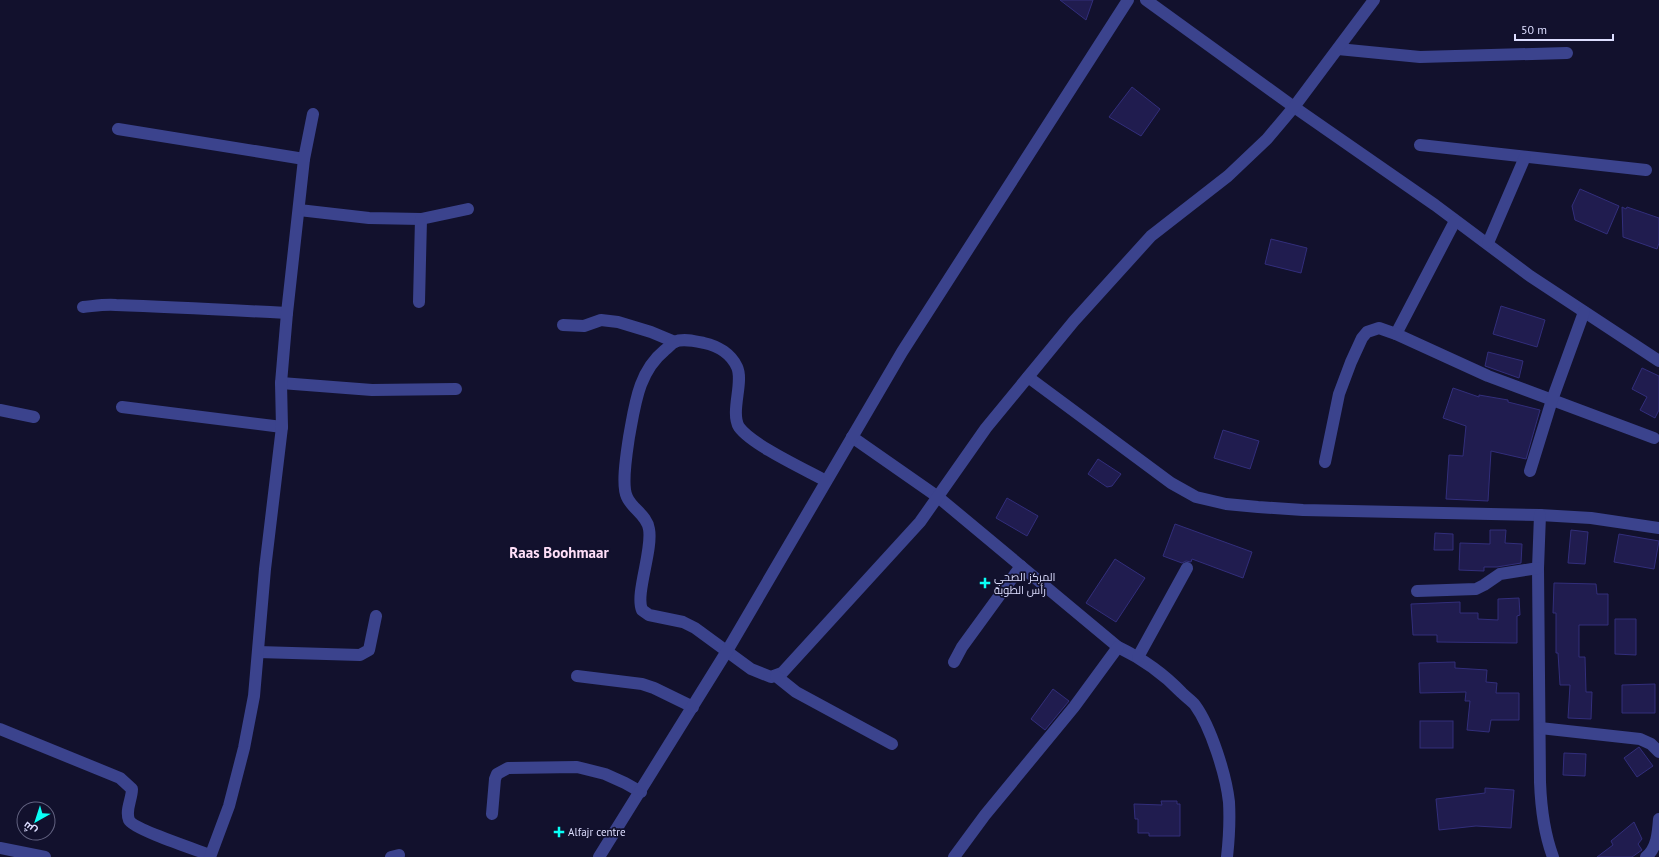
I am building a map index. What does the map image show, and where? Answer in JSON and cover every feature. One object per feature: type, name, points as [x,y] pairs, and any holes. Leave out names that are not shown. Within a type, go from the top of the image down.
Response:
[{"type":"street","points":[[599,857],[694,707],[906,345],[1128,0]]},
{"type":"street","points":[[1146,0],[1294,108],[1435,205],[1454,221],[1488,243],[1530,276],[1659,361]]},
{"type":"street","points":[[826,481],[749,438],[738,425],[736,410],[738,369],[731,358],[722,350],[706,344],[689,340],[675,342],[660,354],[647,370],[640,384],[627,450],[625,485],[627,498],[642,516],[649,529],[650,541],[641,598],[641,606],[644,612],[649,615],[683,622],[695,628],[751,669],[771,677],[782,673],[920,522],[986,428],[1074,321],[1151,236],[1228,176],[1267,139],[1294,108],[1374,0]]},
{"type":"street","points":[[1338,49],[1420,57],[1567,53]]},
{"type":"street","points":[[0,729],[120,778],[132,789],[128,810],[128,818],[130,823],[210,856],[229,806],[244,748],[254,696],[265,569],[282,427],[281,383],[287,313],[304,159],[313,114]]},
{"type":"street","points":[[118,129],[304,159]]},
{"type":"street","points":[[1420,145],[1646,170]]},
{"type":"street","points":[[1488,243],[1524,157]]},
{"type":"street","points":[[299,210],[369,218],[421,219],[468,209]]},
{"type":"street","points":[[419,302],[421,219]]},
{"type":"street","points":[[1396,334],[1454,221]]},
{"type":"street","points":[[83,307],[116,304],[287,313]]},
{"type":"street","points":[[1530,471],[1552,400],[1584,312]]},
{"type":"street","points":[[563,325],[584,326],[601,320],[618,322],[651,332],[675,342]]},
{"type":"street","points":[[1325,462],[1339,394],[1362,338],[1367,332],[1379,328],[1396,334],[1475,371],[1654,438]]},
{"type":"street","points":[[1028,377],[1171,483],[1196,497],[1226,504],[1303,510],[1540,515],[1591,518],[1659,528]]},
{"type":"street","points":[[281,383],[372,390],[456,389]]},
{"type":"street","points":[[122,407],[282,427]]},
{"type":"street","points":[[0,410],[34,417]]},
{"type":"street","points":[[852,437],[938,497],[1118,647],[1138,657],[1160,672],[1195,705],[1209,732],[1221,765],[1229,802],[1229,838],[1227,857]]},
{"type":"street","points":[[1540,515],[1538,568],[1540,806],[1545,832],[1553,857]]},
{"type":"street","points":[[954,662],[962,647],[1021,566]]},
{"type":"street","points":[[1138,657],[1187,568]]},
{"type":"street","points":[[1417,591],[1476,589],[1500,574],[1538,568]]},
{"type":"street","points":[[258,652],[360,655],[368,650],[376,616]]},
{"type":"street","points":[[954,857],[985,815],[1074,707],[1118,647]]},
{"type":"street","points":[[577,676],[642,684],[694,707]]},
{"type":"street","points":[[776,676],[796,692],[892,744]]},
{"type":"street","points":[[1540,728],[1640,739],[1651,744],[1659,752]]},
{"type":"street","points":[[492,814],[495,779],[497,774],[508,768],[577,767],[605,774],[641,792]]},
{"type":"street","points":[[1646,857],[1654,847],[1659,819]]},
{"type":"street","points":[[0,848],[45,857]]},
{"type":"building","points":[[1060,0],[1093,0],[1086,20]]},
{"type":"building","points":[[1132,87],[1160,109],[1141,136],[1109,117]]},
{"type":"building","points":[[1580,189],[1619,206],[1607,234],[1575,220],[1572,206]]},
{"type":"building","points":[[1622,207],[1626,209],[1627,207],[1659,218],[1659,243],[1657,249],[1623,237]]},
{"type":"building","points":[[1271,239],[1307,248],[1301,273],[1265,264]]},
{"type":"building","points":[[1501,306],[1545,320],[1537,347],[1493,334]]},
{"type":"building","points":[[1488,352],[1523,361],[1519,378],[1485,366]]},
{"type":"building","points":[[1642,368],[1659,376],[1659,410],[1655,418],[1640,410],[1647,397],[1632,389]]},
{"type":"building","points":[[1453,388],[1479,397],[1479,395],[1508,400],[1508,402],[1540,410],[1526,459],[1491,451],[1488,501],[1446,499],[1449,455],[1463,456],[1466,426],[1443,418]]},
{"type":"building","points":[[1223,430],[1259,441],[1250,469],[1214,458]]},
{"type":"building","points":[[1098,459],[1121,474],[1112,486],[1107,487],[1088,474]]},
{"type":"building","points":[[1007,498],[1038,516],[1027,536],[996,518]]},
{"type":"building","points":[[1175,524],[1252,552],[1243,578],[1192,559],[1191,562],[1186,561],[1182,563],[1163,556]]},
{"type":"building","points":[[1490,530],[1506,530],[1505,543],[1522,544],[1521,563],[1497,567],[1484,567],[1484,571],[1459,570],[1460,543],[1490,544]]},
{"type":"building","points":[[1571,530],[1588,532],[1585,564],[1568,563]]},
{"type":"building","points":[[1435,533],[1453,534],[1453,550],[1434,550]]},
{"type":"building","points":[[1619,534],[1659,541],[1654,569],[1614,562]]},
{"type":"building","points":[[1115,559],[1145,578],[1116,622],[1086,603]]},
{"type":"building","points":[[1554,583],[1596,584],[1597,594],[1608,594],[1608,625],[1579,625],[1579,657],[1585,657],[1586,692],[1592,692],[1591,719],[1568,718],[1570,685],[1560,685],[1558,653],[1556,653],[1556,613],[1553,613]]},
{"type":"building","points":[[1519,598],[1520,615],[1517,616],[1517,643],[1437,642],[1437,635],[1413,635],[1411,604],[1460,602],[1460,613],[1478,613],[1478,619],[1498,620],[1498,599]]},
{"type":"building","points":[[1615,619],[1636,619],[1636,655],[1615,654]]},
{"type":"building","points":[[1455,662],[1455,668],[1487,670],[1486,682],[1497,683],[1496,693],[1519,693],[1519,720],[1491,720],[1489,732],[1467,730],[1470,701],[1465,701],[1466,692],[1420,693],[1419,663]]},
{"type":"building","points":[[1655,684],[1655,713],[1622,713],[1622,685]]},
{"type":"building","points":[[1053,689],[1069,701],[1045,730],[1031,719]]},
{"type":"building","points":[[1420,721],[1453,721],[1453,748],[1420,748]]},
{"type":"building","points":[[1639,747],[1653,766],[1637,777],[1624,758]]},
{"type":"building","points":[[1564,753],[1586,754],[1585,776],[1563,775]]},
{"type":"building","points":[[1485,788],[1514,790],[1511,828],[1476,826],[1439,830],[1436,799],[1485,793]]},
{"type":"building","points":[[1161,801],[1177,801],[1177,804],[1180,804],[1180,836],[1149,836],[1149,833],[1138,833],[1138,819],[1135,819],[1134,804],[1162,805]]},
{"type":"building","points":[[1634,822],[1642,839],[1638,844],[1642,850],[1632,857],[1597,857],[1613,845],[1611,841]]},
{"type":"place","name":"المركز الصحي رأس الطوبة","points":[[985,583]]},
{"type":"place","name":"Alfajr centre","points":[[559,832]]},
{"type":"district","name":"Raas Boohmaar","points":[[559,553]]}]
